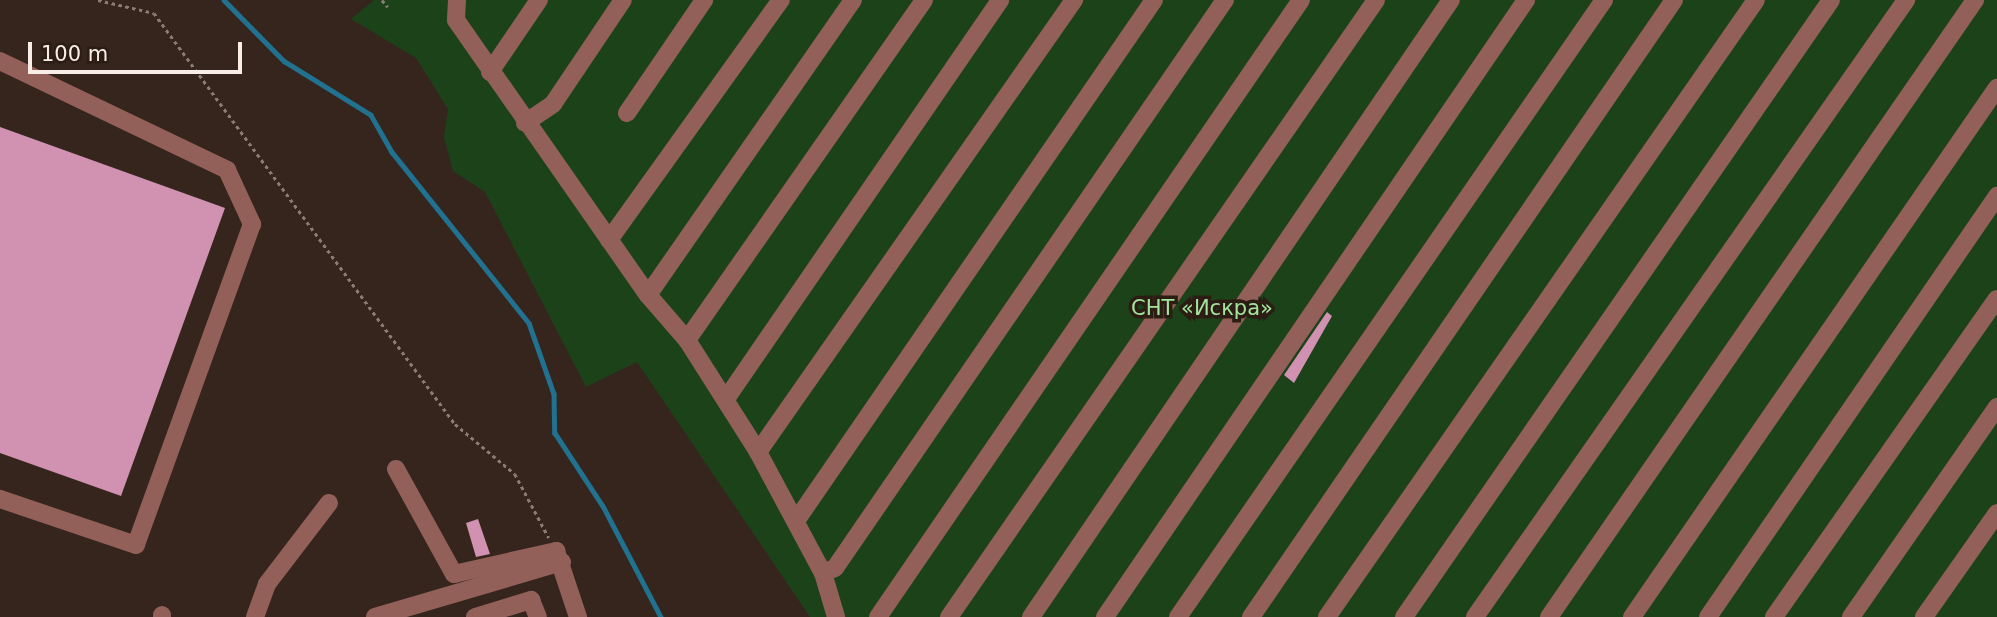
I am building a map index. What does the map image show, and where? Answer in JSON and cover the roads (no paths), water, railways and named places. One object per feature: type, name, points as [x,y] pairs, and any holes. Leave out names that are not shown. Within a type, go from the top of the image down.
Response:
[{"type":"lane","points":[[457,0],[456,20],[490,72],[648,295],[687,340],[726,399],[758,452],[823,573],[836,617]]},
{"type":"lane","points":[[490,72],[539,0]]},
{"type":"lane","points":[[525,122],[553,104],[623,0]]},
{"type":"lane","points":[[627,113],[704,0]]},
{"type":"lane","points":[[609,240],[781,0]]},
{"type":"lane","points":[[648,295],[853,0]]},
{"type":"lane","points":[[687,340],[924,0]]},
{"type":"lane","points":[[726,399],[1000,0]]},
{"type":"lane","points":[[758,452],[1074,0]]},
{"type":"lane","points":[[796,521],[1154,0]]},
{"type":"lane","points":[[823,573],[835,568],[1225,0]]},
{"type":"lane","points":[[878,617],[1301,0]]},
{"type":"lane","points":[[949,617],[1376,0]]},
{"type":"lane","points":[[1031,617],[1451,0]]},
{"type":"lane","points":[[1105,617],[1526,0]]},
{"type":"lane","points":[[1178,617],[1604,0]]},
{"type":"lane","points":[[1251,617],[1674,0]]},
{"type":"lane","points":[[1327,617],[1756,0]]},
{"type":"lane","points":[[1404,617],[1831,0]]},
{"type":"lane","points":[[1475,617],[1906,0]]},
{"type":"lane","points":[[1549,617],[1975,0]]},
{"type":"lane","points":[[0,61],[227,170],[252,224],[136,545],[0,499]]},
{"type":"lane","points":[[1632,617],[1997,88]]},
{"type":"lane","points":[[1708,617],[1997,196]]},
{"type":"lane","points":[[1774,617],[1997,299]]},
{"type":"lane","points":[[1851,617],[1997,407]]},
{"type":"lane","points":[[396,469],[454,574],[559,556]]},
{"type":"lane","points":[[255,617],[267,584],[329,503]]},
{"type":"lane","points":[[1924,617],[1997,513]]},
{"type":"lane","points":[[375,617],[559,556]]},
{"type":"lane","points":[[559,556],[578,617]]},
{"type":"lane","points":[[475,617],[531,600],[538,617]]},
{"type":"waterway","points":[[224,0],[284,61],[371,115],[392,152],[529,323],[554,394],[555,433],[603,506],[661,617]]},
{"type":"park label","name":"СНТ «Искра»","points":[[1202,308]]}]
